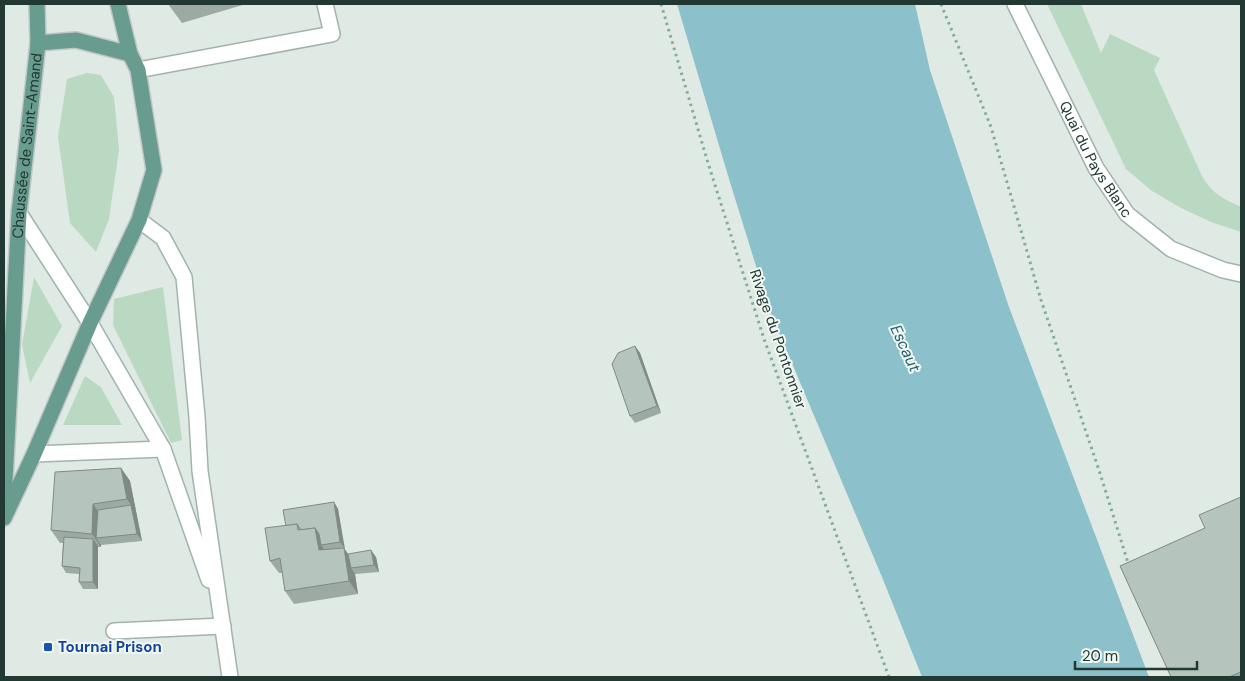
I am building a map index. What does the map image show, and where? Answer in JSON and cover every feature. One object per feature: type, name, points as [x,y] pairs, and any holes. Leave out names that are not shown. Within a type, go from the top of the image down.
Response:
[{"type":"main road","name":"Chaussée de Saint-Amand","points":[[4,498],[19,213],[38,43],[37,4]]},
{"type":"main road","points":[[4,518],[90,324],[139,220],[154,170],[138,70],[130,54],[118,4]]},
{"type":"main road","points":[[138,70],[332,34],[325,4]]},
{"type":"main road","name":"Quai du Pays Blanc","points":[[1015,4],[1096,168],[1127,214],[1171,249],[1223,270],[1241,274]]},
{"type":"main road","points":[[38,43],[76,40],[130,54]]},
{"type":"main road","points":[[19,213],[90,324],[163,448],[222,620]]},
{"type":"main road","points":[[139,220],[163,238],[184,277],[200,471],[230,677]]},
{"type":"main road","points":[[34,454],[163,448]]},
{"type":"main road","points":[[114,631],[222,620]]},
{"type":"path","name":"Rivage du Pontonnier","points":[[661,4],[708,163],[764,339],[889,677]]},
{"type":"path","points":[[941,4],[991,127],[1041,300],[1099,470],[1129,568]]},
{"type":"green space","points":[[1047,4],[1081,4],[1101,53],[1110,34],[1160,58],[1154,70],[1201,174],[1209,186],[1218,194],[1241,207],[1241,232],[1211,222],[1181,208],[1152,191],[1126,169]]},
{"type":"green space","points":[[87,73],[101,75],[114,97],[119,150],[109,219],[96,252],[70,223],[58,137],[67,79]]},
{"type":"green space","points":[[34,277],[62,326],[30,383],[22,345]]},
{"type":"green space","points":[[163,287],[182,440],[171,443],[113,325],[114,299]]},
{"type":"green space","points":[[85,376],[101,387],[122,425],[63,425]]},
{"type":"water","name":"Escaut","points":[[677,4],[915,4],[930,70],[1009,307],[1149,677],[922,677],[770,311]]},
{"type":"building","points":[[635,346],[657,406],[630,416],[612,364],[618,353]]},
{"type":"building","points":[[121,468],[127,499],[93,504],[92,534],[51,530],[55,472]]},
{"type":"building","points":[[1241,497],[1241,672],[1229,677],[1171,677],[1120,566],[1205,528],[1199,515]]},
{"type":"building","points":[[334,502],[340,542],[321,545],[319,534],[315,528],[301,530],[297,524],[286,526],[283,510]]},
{"type":"building","points":[[131,505],[137,534],[96,538],[98,510]]},
{"type":"building","points":[[297,524],[298,530],[315,528],[319,550],[344,548],[349,581],[285,591],[280,558],[270,561],[265,528]]},
{"type":"building","points":[[64,537],[93,539],[93,582],[79,582],[80,568],[62,566]]},
{"type":"building","points":[[371,550],[374,565],[351,568],[348,554]]},
{"type":"place","name":"Tournai Prison","points":[[48,647]]}]
